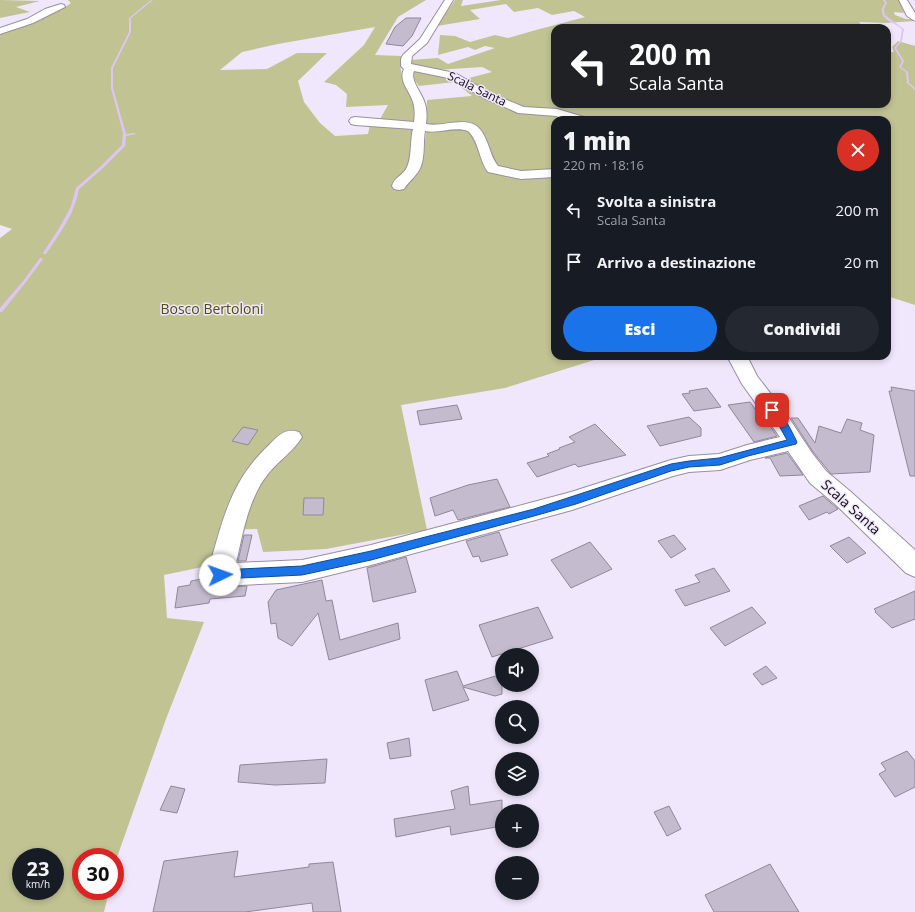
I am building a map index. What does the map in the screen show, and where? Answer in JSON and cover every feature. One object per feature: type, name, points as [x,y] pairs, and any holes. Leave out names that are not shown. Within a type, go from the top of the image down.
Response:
[{"type":"street","points":[[399,186],[400,182],[410,174],[415,165],[417,138],[421,117],[420,102],[408,79],[407,74],[410,68],[406,66],[406,59],[408,55],[424,41],[450,0]]},
{"type":"street","points":[[903,0],[910,14],[915,18]]},
{"type":"street","points":[[0,31],[30,21],[48,11],[61,7]]},
{"type":"street","name":"Scala Santa","points":[[410,68],[452,75],[484,94],[522,110],[557,113],[567,116]]},
{"type":"street","points":[[355,121],[419,126],[434,129],[453,126],[473,129],[485,151],[489,166],[492,169],[522,175],[551,173]]},
{"type":"street","name":"Scala Santa","points":[[739,360],[749,379],[780,420],[793,442],[818,477],[843,498],[915,566]]},
{"type":"street","points":[[291,437],[266,460],[246,488],[220,575],[302,571],[371,555],[565,503],[671,468],[689,464],[720,462],[747,453],[793,442]]},
{"type":"green space","points":[[0,0],[40,1],[16,7],[30,12],[0,18]]},
{"type":"green space","name":"Bosco Bertoloni","points":[[68,0],[426,0],[398,17],[375,55],[402,56],[400,63],[402,77],[414,102],[414,123],[405,187],[421,167],[427,128],[427,100],[472,96],[455,82],[419,86],[413,78],[412,73],[415,71],[441,75],[456,80],[482,95],[556,116],[551,116],[551,360],[594,360],[505,388],[401,405],[427,530],[326,549],[263,552],[257,529],[223,530],[212,565],[164,575],[167,618],[204,622],[166,719],[120,848],[72,848],[72,900],[107,900],[104,912],[0,912],[0,238],[12,229],[0,225],[0,32],[67,6],[71,3]],"holes":[[[375,27],[364,45],[324,82],[336,85],[347,94],[346,107],[388,105],[380,119],[370,125],[368,134],[335,136],[320,123],[304,102],[298,81],[327,53],[297,53],[267,69],[220,70],[242,52],[278,44]]]},
{"type":"green space","points":[[455,0],[463,0],[461,6],[501,0],[899,0],[904,13],[894,12],[895,15],[915,21],[886,23],[859,22],[861,24],[559,24],[585,17],[574,11],[552,15],[538,8],[514,12],[506,4],[470,10],[480,19],[437,26]]},
{"type":"green space","points":[[551,26],[551,108],[891,108],[891,52],[894,52],[892,47],[898,41],[915,46],[915,305],[891,297],[891,116],[576,116],[564,111],[525,107],[489,92],[465,79],[492,72],[482,67],[436,70],[412,65],[410,60],[438,58],[448,64],[495,48],[485,46],[475,50],[468,47],[438,55],[440,35],[455,36],[470,42],[495,35],[508,38]]},
{"type":"building","points":[[406,18],[421,18],[412,36],[403,46],[386,44],[395,27]]},
{"type":"building","points":[[891,387],[915,391],[915,476],[910,476],[889,391],[892,391]]},
{"type":"building","points":[[707,388],[721,407],[694,411],[682,394],[690,393],[689,391]]},
{"type":"building","points":[[750,402],[777,436],[754,442],[728,405]]},
{"type":"building","points":[[457,405],[462,419],[420,425],[417,411]]},
{"type":"building","points":[[689,417],[701,428],[701,436],[660,446],[647,426]]},
{"type":"building","points":[[791,418],[798,418],[815,443],[819,426],[841,433],[847,419],[862,423],[860,430],[874,435],[870,472],[831,474],[813,452]]},
{"type":"building","points":[[595,424],[626,455],[578,467],[575,464],[537,477],[527,463],[549,456],[547,454],[575,442],[569,437]]},
{"type":"building","points":[[243,427],[258,430],[248,445],[232,441]]},
{"type":"building","points":[[787,453],[803,475],[780,476],[770,458],[765,458]]},
{"type":"building","points":[[497,479],[510,507],[458,520],[453,510],[435,516],[430,498],[468,485]]},
{"type":"building","points":[[823,496],[838,509],[829,514],[827,512],[809,520],[799,506]]},
{"type":"building","points":[[304,498],[324,498],[323,515],[303,515]]},
{"type":"building","points":[[499,532],[508,555],[481,562],[479,556],[473,557],[466,541]]},
{"type":"building","points":[[244,535],[252,535],[246,561],[238,561]]},
{"type":"building","points":[[674,535],[686,549],[671,558],[658,541]]},
{"type":"building","points":[[849,537],[866,553],[847,563],[830,546]]},
{"type":"building","points":[[590,542],[612,569],[571,588],[551,560]]},
{"type":"building","points":[[406,557],[416,592],[373,602],[367,568]]},
{"type":"building","points":[[714,568],[730,591],[685,606],[675,590],[700,582],[695,575]]},
{"type":"building","points":[[207,578],[211,584],[220,587],[247,586],[245,596],[210,599],[209,603],[175,608],[178,587],[190,585],[191,581]]},
{"type":"building","points":[[322,580],[326,601],[332,600],[340,640],[398,623],[400,639],[329,660],[318,613],[292,646],[278,638],[276,623],[271,624],[268,602],[276,590]]},
{"type":"building","points":[[915,591],[915,619],[892,628],[875,612],[876,611],[874,609]]},
{"type":"building","points":[[538,607],[553,638],[521,648],[495,648],[495,656],[492,657],[479,625]]},
{"type":"building","points":[[752,607],[766,623],[725,646],[710,628]]},
{"type":"building","points":[[766,666],[777,678],[762,685],[753,674]]},
{"type":"building","points":[[457,671],[463,686],[495,676],[495,692],[502,692],[502,694],[495,696],[463,687],[469,700],[433,711],[425,680]]},
{"type":"building","points":[[409,738],[411,756],[390,759],[387,743]]},
{"type":"building","points":[[907,751],[915,761],[915,787],[895,797],[879,774],[886,770],[881,763]]},
{"type":"building","points":[[327,759],[325,783],[275,785],[238,782],[240,765]]},
{"type":"building","points":[[171,786],[185,789],[177,813],[160,810]]},
{"type":"building","points":[[468,786],[470,805],[502,800],[502,804],[495,804],[495,827],[451,835],[450,826],[396,837],[394,819],[455,809],[451,791]]},
{"type":"building","points":[[669,806],[681,829],[667,836],[654,812]]},
{"type":"building","points":[[238,851],[234,877],[309,867],[309,864],[333,862],[341,912],[313,912],[312,903],[245,912],[153,912],[164,861]]},
{"type":"building","points":[[770,864],[799,912],[714,912],[705,895]]},
{"type":"waterway","points":[[45,253],[69,214],[73,206],[77,189],[124,145],[125,133],[112,88],[112,68],[130,32],[130,18],[152,0]]},
{"type":"waterway","points":[[884,0],[886,3],[882,12],[884,16],[903,29],[901,41],[895,48],[903,61],[900,67],[907,72],[908,83],[915,89]]},
{"type":"waterway","points":[[125,135],[134,134]]},
{"type":"waterway","points":[[0,311],[41,259]]},
{"type":"route","points":[[220,575],[302,571],[371,555],[418,544],[572,501],[671,468],[689,464],[720,462],[747,453],[793,442],[780,420],[772,410]]}]
